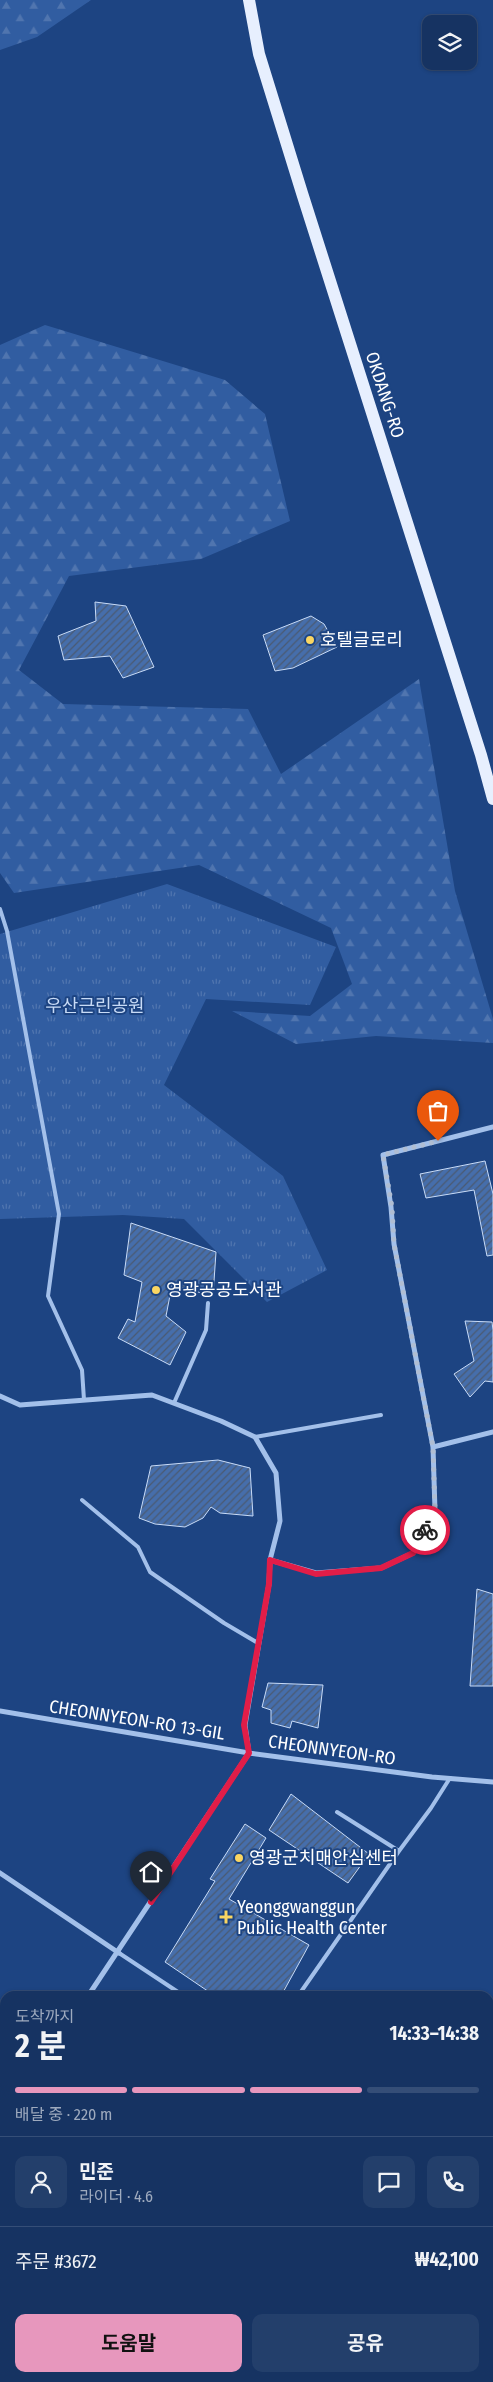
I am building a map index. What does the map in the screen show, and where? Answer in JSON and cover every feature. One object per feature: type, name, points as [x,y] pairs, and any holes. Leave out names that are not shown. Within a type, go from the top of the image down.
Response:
[{"type":"main road","name":"OKDANG-RO","points":[[249,0],[259,54],[290,156],[481,755],[493,799]]},
{"type":"street","points":[[270,1560],[316,1574],[381,1568],[413,1553],[435,1511],[433,1447],[394,1244],[392,1207],[383,1155],[493,1127]]},
{"type":"street","points":[[0,1396],[20,1405],[152,1395],[221,1421],[255,1438]]},
{"type":"street","points":[[433,1447],[493,1432]]},
{"type":"street","name":"CHEONNYEON-RO 13-GIL","points":[[0,1711],[249,1753],[244,1725],[269,1584],[270,1560],[280,1520],[276,1472],[255,1438]]},
{"type":"street","name":"CHEONNYEON-RO","points":[[91,1991],[249,1753],[493,1782]]},
{"type":"street","points":[[0,1873],[118,1952]]},
{"type":"lane","points":[[0,909],[7,930],[58,1214],[48,1296],[82,1370],[84,1400]]},
{"type":"lane","points":[[174,1403],[206,1330],[208,1303]]},
{"type":"lane","points":[[255,1438],[381,1415]]},
{"type":"lane","points":[[82,1500],[138,1547],[150,1572],[224,1623],[258,1643]]},
{"type":"lane","points":[[301,1991],[398,1851],[432,1808],[450,1778]]},
{"type":"lane","points":[[338,1812],[398,1851]]},
{"type":"lane","points":[[118,1952],[176,1991]]},
{"type":"green space","points":[[0,0],[91,0],[37,37],[0,50]]},
{"type":"green space","points":[[45,325],[225,380],[265,414],[290,521],[201,559],[69,576],[19,670],[63,704],[248,709],[281,774],[419,679],[455,891],[493,1019],[493,1043],[376,1036],[296,1044],[232,1011],[310,1016],[352,984],[331,928],[199,865],[14,893],[0,873],[0,345]]},
{"type":"green space","name":"우산근린공원","points":[[167,884],[336,947],[310,1005],[206,999],[164,1085],[283,1176],[327,1270],[267,1302],[184,1219],[123,1215],[0,1219],[0,934]]},
{"type":"building","points":[[95,602],[126,606],[154,667],[123,678],[110,656],[64,660],[58,636],[96,621]]},
{"type":"building","points":[[311,616],[324,624],[337,647],[293,668],[275,671],[263,635]]},
{"type":"building","points":[[485,1161],[493,1194],[493,1255],[487,1256],[474,1190],[426,1198],[420,1174]]},
{"type":"building","name":"영광공공도서관","points":[[131,1223],[216,1252],[213,1296],[172,1285],[166,1316],[186,1332],[170,1365],[118,1338],[128,1319],[135,1322],[142,1282],[124,1275]]},
{"type":"building","points":[[465,1321],[492,1322],[493,1330],[493,1382],[485,1381],[470,1397],[454,1374],[474,1361]]},
{"type":"building","points":[[218,1460],[250,1468],[253,1516],[220,1513],[211,1507],[203,1518],[185,1527],[155,1524],[139,1518],[151,1466]]},
{"type":"building","points":[[477,1589],[493,1594],[493,1686],[470,1686]]},
{"type":"building","points":[[268,1683],[323,1685],[318,1728],[292,1721],[290,1728],[271,1723],[271,1710],[262,1707]]},
{"type":"building","points":[[291,1794],[369,1854],[348,1883],[269,1830]]},
{"type":"building","name":"Yeonggwanggun Public Health Center","points":[[245,1824],[266,1838],[229,1899],[309,1945],[284,1991],[208,1991],[165,1962],[215,1881],[210,1879]]},
{"type":"way so far","points":[[425,1530],[435,1511],[433,1447],[394,1244],[392,1207],[383,1155],[438,1141]]},
{"type":"place","name":"호텔글로리","points":[[310,640]]},
{"type":"place","name":"영광공공도서관","points":[[156,1290]]},
{"type":"place","name":"영광군치매안심센터","points":[[239,1858]]},
{"type":"place","name":"Yeonggwanggun Public Health Center","points":[[226,1917]]},
{"type":"route","points":[[151,1902],[249,1753],[244,1725],[269,1584],[270,1560],[316,1574],[381,1568],[413,1553],[425,1530]]}]
